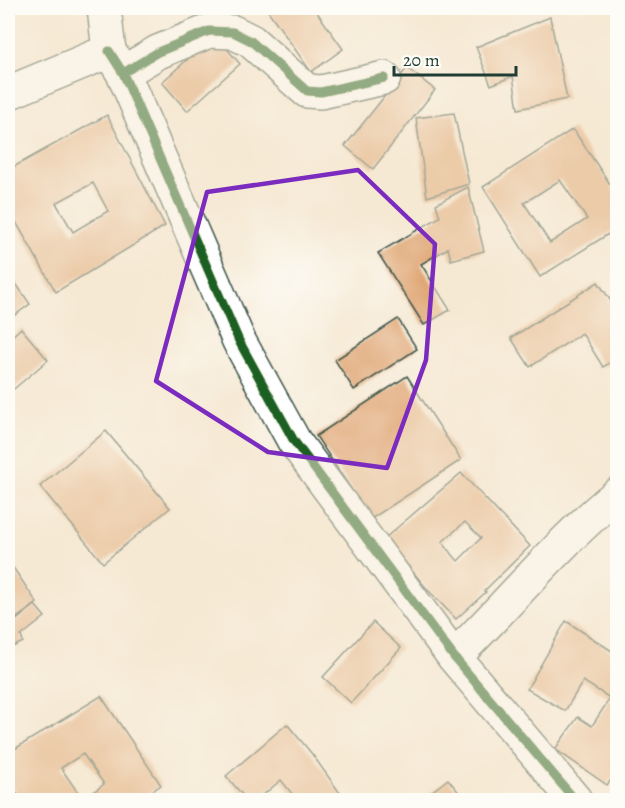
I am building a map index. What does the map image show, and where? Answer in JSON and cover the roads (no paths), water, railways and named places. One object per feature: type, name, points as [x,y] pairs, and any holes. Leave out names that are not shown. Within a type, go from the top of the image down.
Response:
[{"type":"street","points":[[104,8],[116,62],[239,341],[294,441],[454,657],[575,801]]},
{"type":"street","points":[[8,93],[158,52],[209,31],[233,32],[251,41],[307,91],[321,93],[384,78]]},
{"type":"street","points":[[454,657],[500,613],[588,517],[618,494]]}]
